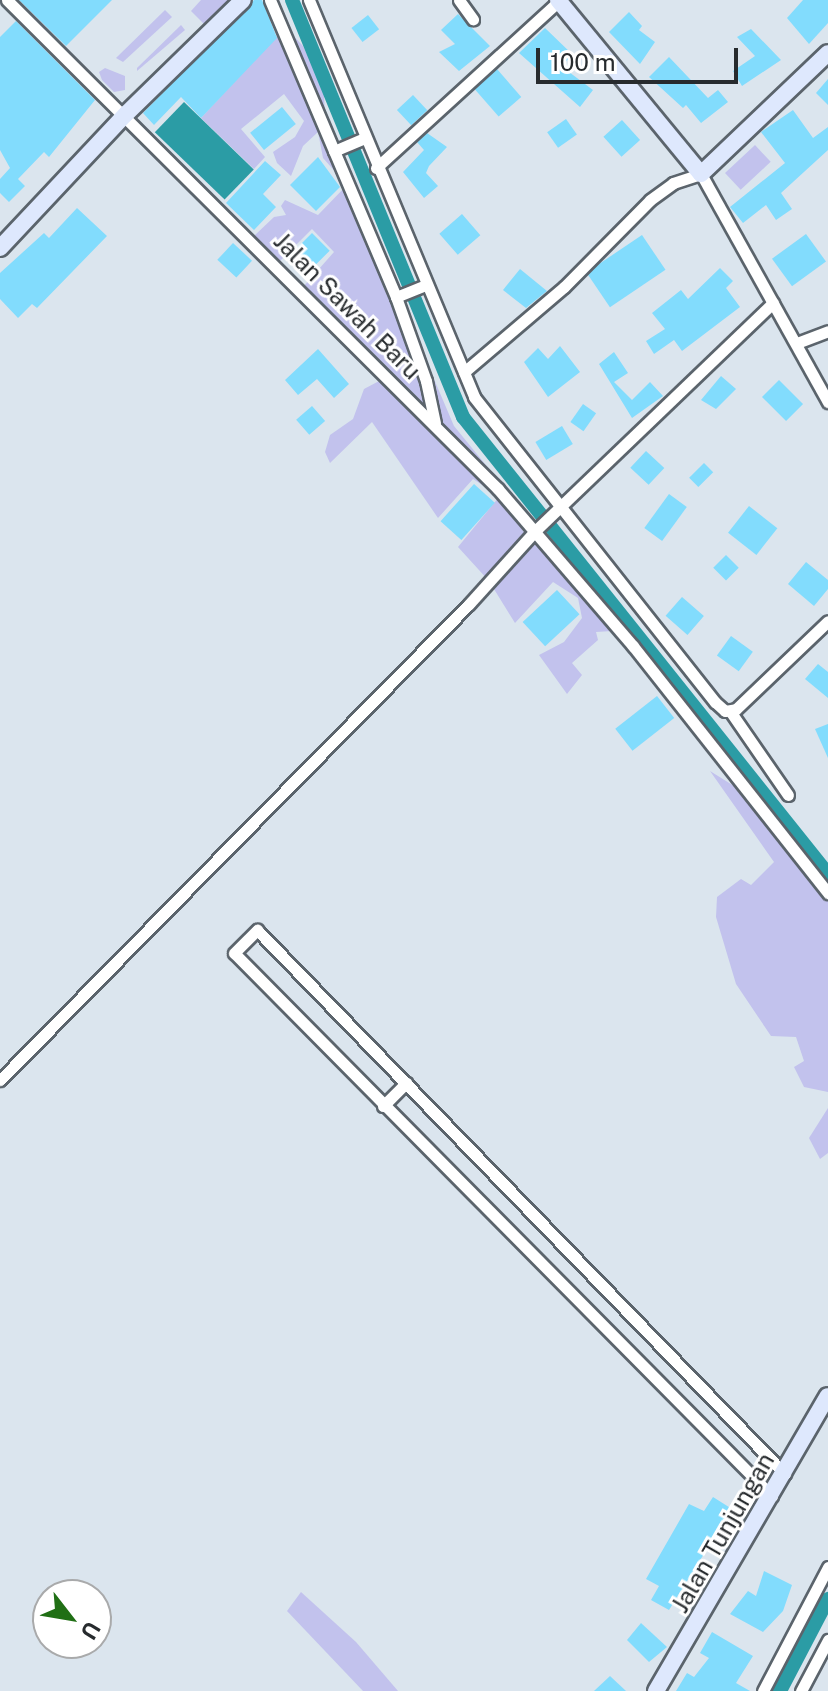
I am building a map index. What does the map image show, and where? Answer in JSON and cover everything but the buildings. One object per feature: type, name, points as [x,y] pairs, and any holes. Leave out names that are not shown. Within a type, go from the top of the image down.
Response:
[{"type":"main road","points":[[0,248],[126,114],[243,0]]},
{"type":"main road","points":[[558,0],[701,174],[825,61]]},
{"type":"main road","name":"Jalan Tunjungan","points":[[656,1691],[828,1396]]},
{"type":"street","name":"Jalan Sawah Baru","points":[[7,0],[126,114],[537,528],[828,893]]},
{"type":"street","points":[[270,0],[338,150],[399,296],[426,381],[435,423]]},
{"type":"street","points":[[309,0],[360,140],[376,168],[474,397],[558,508],[715,702],[730,711],[788,795]]},
{"type":"street","points":[[459,0],[473,19]]},
{"type":"street","points":[[376,168],[558,0]]},
{"type":"street","points":[[338,150],[360,140]]},
{"type":"street","points":[[464,372],[564,287],[650,200],[673,183],[701,174],[828,402]]},
{"type":"street","points":[[399,296],[424,286]]},
{"type":"street","points":[[0,1080],[469,604],[537,528],[773,303]]},
{"type":"street","points":[[797,343],[828,331]]},
{"type":"street","points":[[730,711],[828,621]]},
{"type":"street","points":[[772,1496],[234,953],[257,930],[785,1474]]},
{"type":"street","points":[[383,1106],[406,1083]]},
{"type":"street","points":[[763,1691],[828,1567]]},
{"type":"street","points":[[801,1691],[828,1640]]},
{"type":"shaded area","points":[[201,0],[234,0],[207,27],[191,11]]},
{"type":"shaded area","points":[[165,10],[172,17],[123,62],[116,58]]},
{"type":"shaded area","points":[[181,25],[185,30],[137,71],[137,68]]},
{"type":"shaded area","points":[[285,27],[303,46],[324,90],[325,123],[454,426],[494,475],[303,287],[334,252],[312,229],[279,262],[253,237],[274,217],[286,215],[281,206],[285,200],[318,215],[347,185],[323,158],[318,132],[303,146],[291,176],[277,163],[273,152],[295,137],[304,121],[284,94],[241,129],[265,157],[254,169],[201,118]]},
{"type":"shaded area","points":[[105,68],[125,76],[125,90],[114,92],[102,80],[99,72]]},
{"type":"shaded area","points":[[184,102],[254,169],[225,200],[155,132]]},
{"type":"shaded area","points":[[755,145],[771,162],[741,190],[725,173]]},
{"type":"shaded area","points":[[381,380],[488,483],[487,488],[473,479],[438,518],[372,422],[330,463],[325,452],[330,435],[353,419],[364,389]]},
{"type":"shaded area","points":[[499,497],[528,538],[535,539],[612,631],[596,632],[598,640],[572,663],[582,675],[567,694],[539,655],[564,642],[582,618],[578,598],[553,582],[515,623],[489,581],[458,547]]},
{"type":"shaded area","points":[[710,771],[750,796],[828,896],[828,1092],[804,1087],[794,1067],[804,1061],[796,1037],[771,1036],[736,984],[716,917],[717,897],[741,879],[751,885],[774,862]]},
{"type":"shaded area","points":[[828,1108],[828,1153],[820,1159],[809,1138]]},
{"type":"shaded area","points":[[301,1592],[356,1642],[398,1691],[363,1691],[287,1611]]},
{"type":"waterway","points":[[292,0],[463,417],[828,874]]},
{"type":"waterway","points":[[780,1691],[828,1599]]}]
